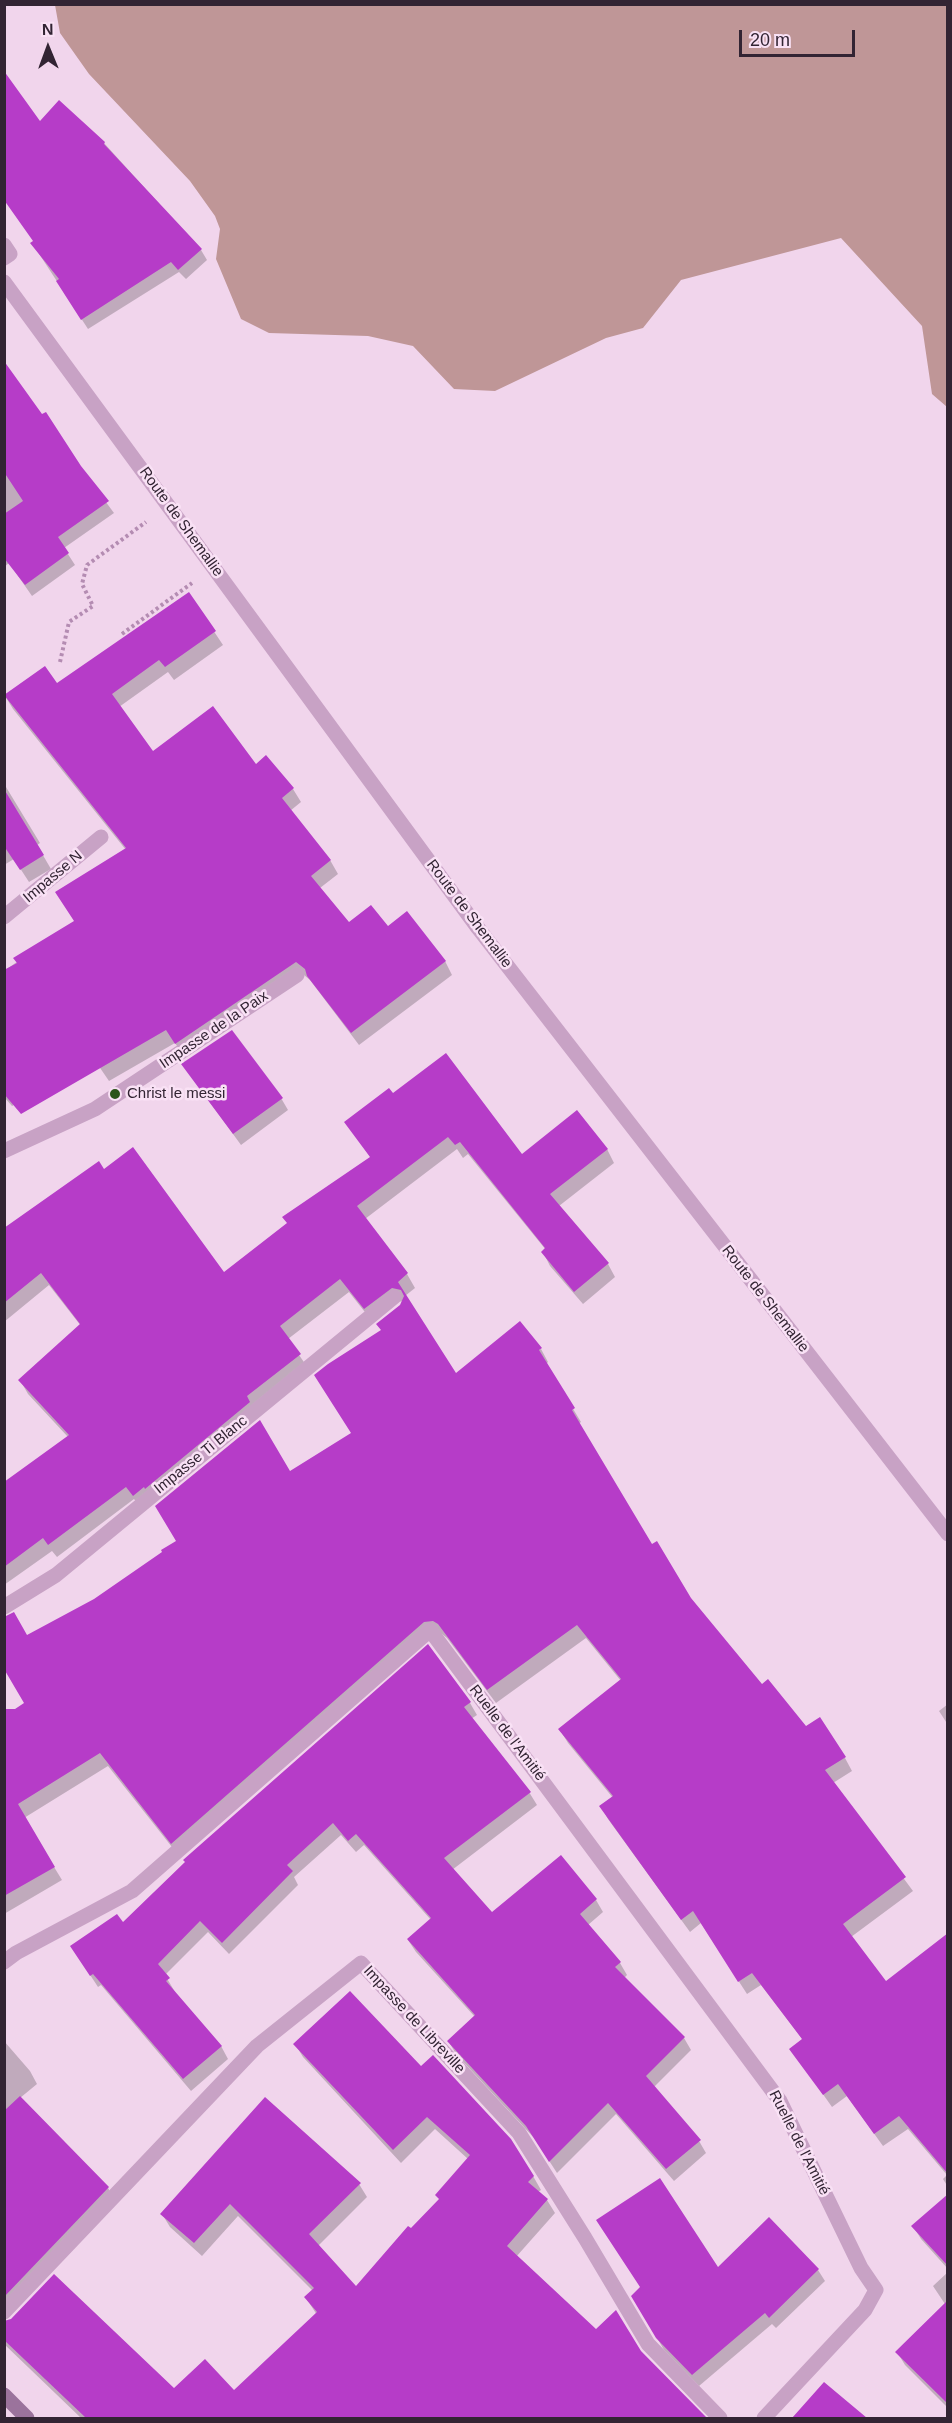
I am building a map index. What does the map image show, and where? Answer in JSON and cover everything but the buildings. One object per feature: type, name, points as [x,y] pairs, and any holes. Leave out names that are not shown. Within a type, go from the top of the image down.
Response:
[{"type":"street","points":[[4,245],[10,254],[4,258]]},
{"type":"street","name":"Route de Shemallie","points":[[4,282],[478,928],[948,1534]]},
{"type":"street","name":"Impasse N","points":[[4,917],[101,837]]},
{"type":"street","name":"Impasse de la Paix","points":[[4,1151],[95,1109],[297,975]]},
{"type":"street","name":"Impasse Ti Blanc","points":[[4,1607],[56,1575],[393,1297]]},
{"type":"street","name":"Ruelle de l'Amitié","points":[[4,1962],[16,1953],[132,1891],[430,1630],[780,2101],[861,2268],[876,2290],[865,2310],[764,2418]]},
{"type":"street","name":"Impasse de Libreville","points":[[4,2312],[257,2046],[362,1963],[519,2133],[648,2344],[720,2418]]},
{"type":"street","points":[[4,2395],[27,2418]]},
{"type":"path","points":[[60,662],[69,622],[93,606],[82,584],[87,565],[168,506]]},
{"type":"path","points":[[122,634],[213,567]]},
{"type":"shaded area","points":[[55,5],[947,5],[947,407],[932,394],[922,326],[841,238],[681,280],[643,328],[606,338],[495,391],[454,389],[413,346],[368,336],[269,333],[241,319],[216,259],[220,229],[215,216],[190,181],[89,74],[60,33]]},
{"type":"place","name":"Christ le messi","points":[[115,1094]]}]
